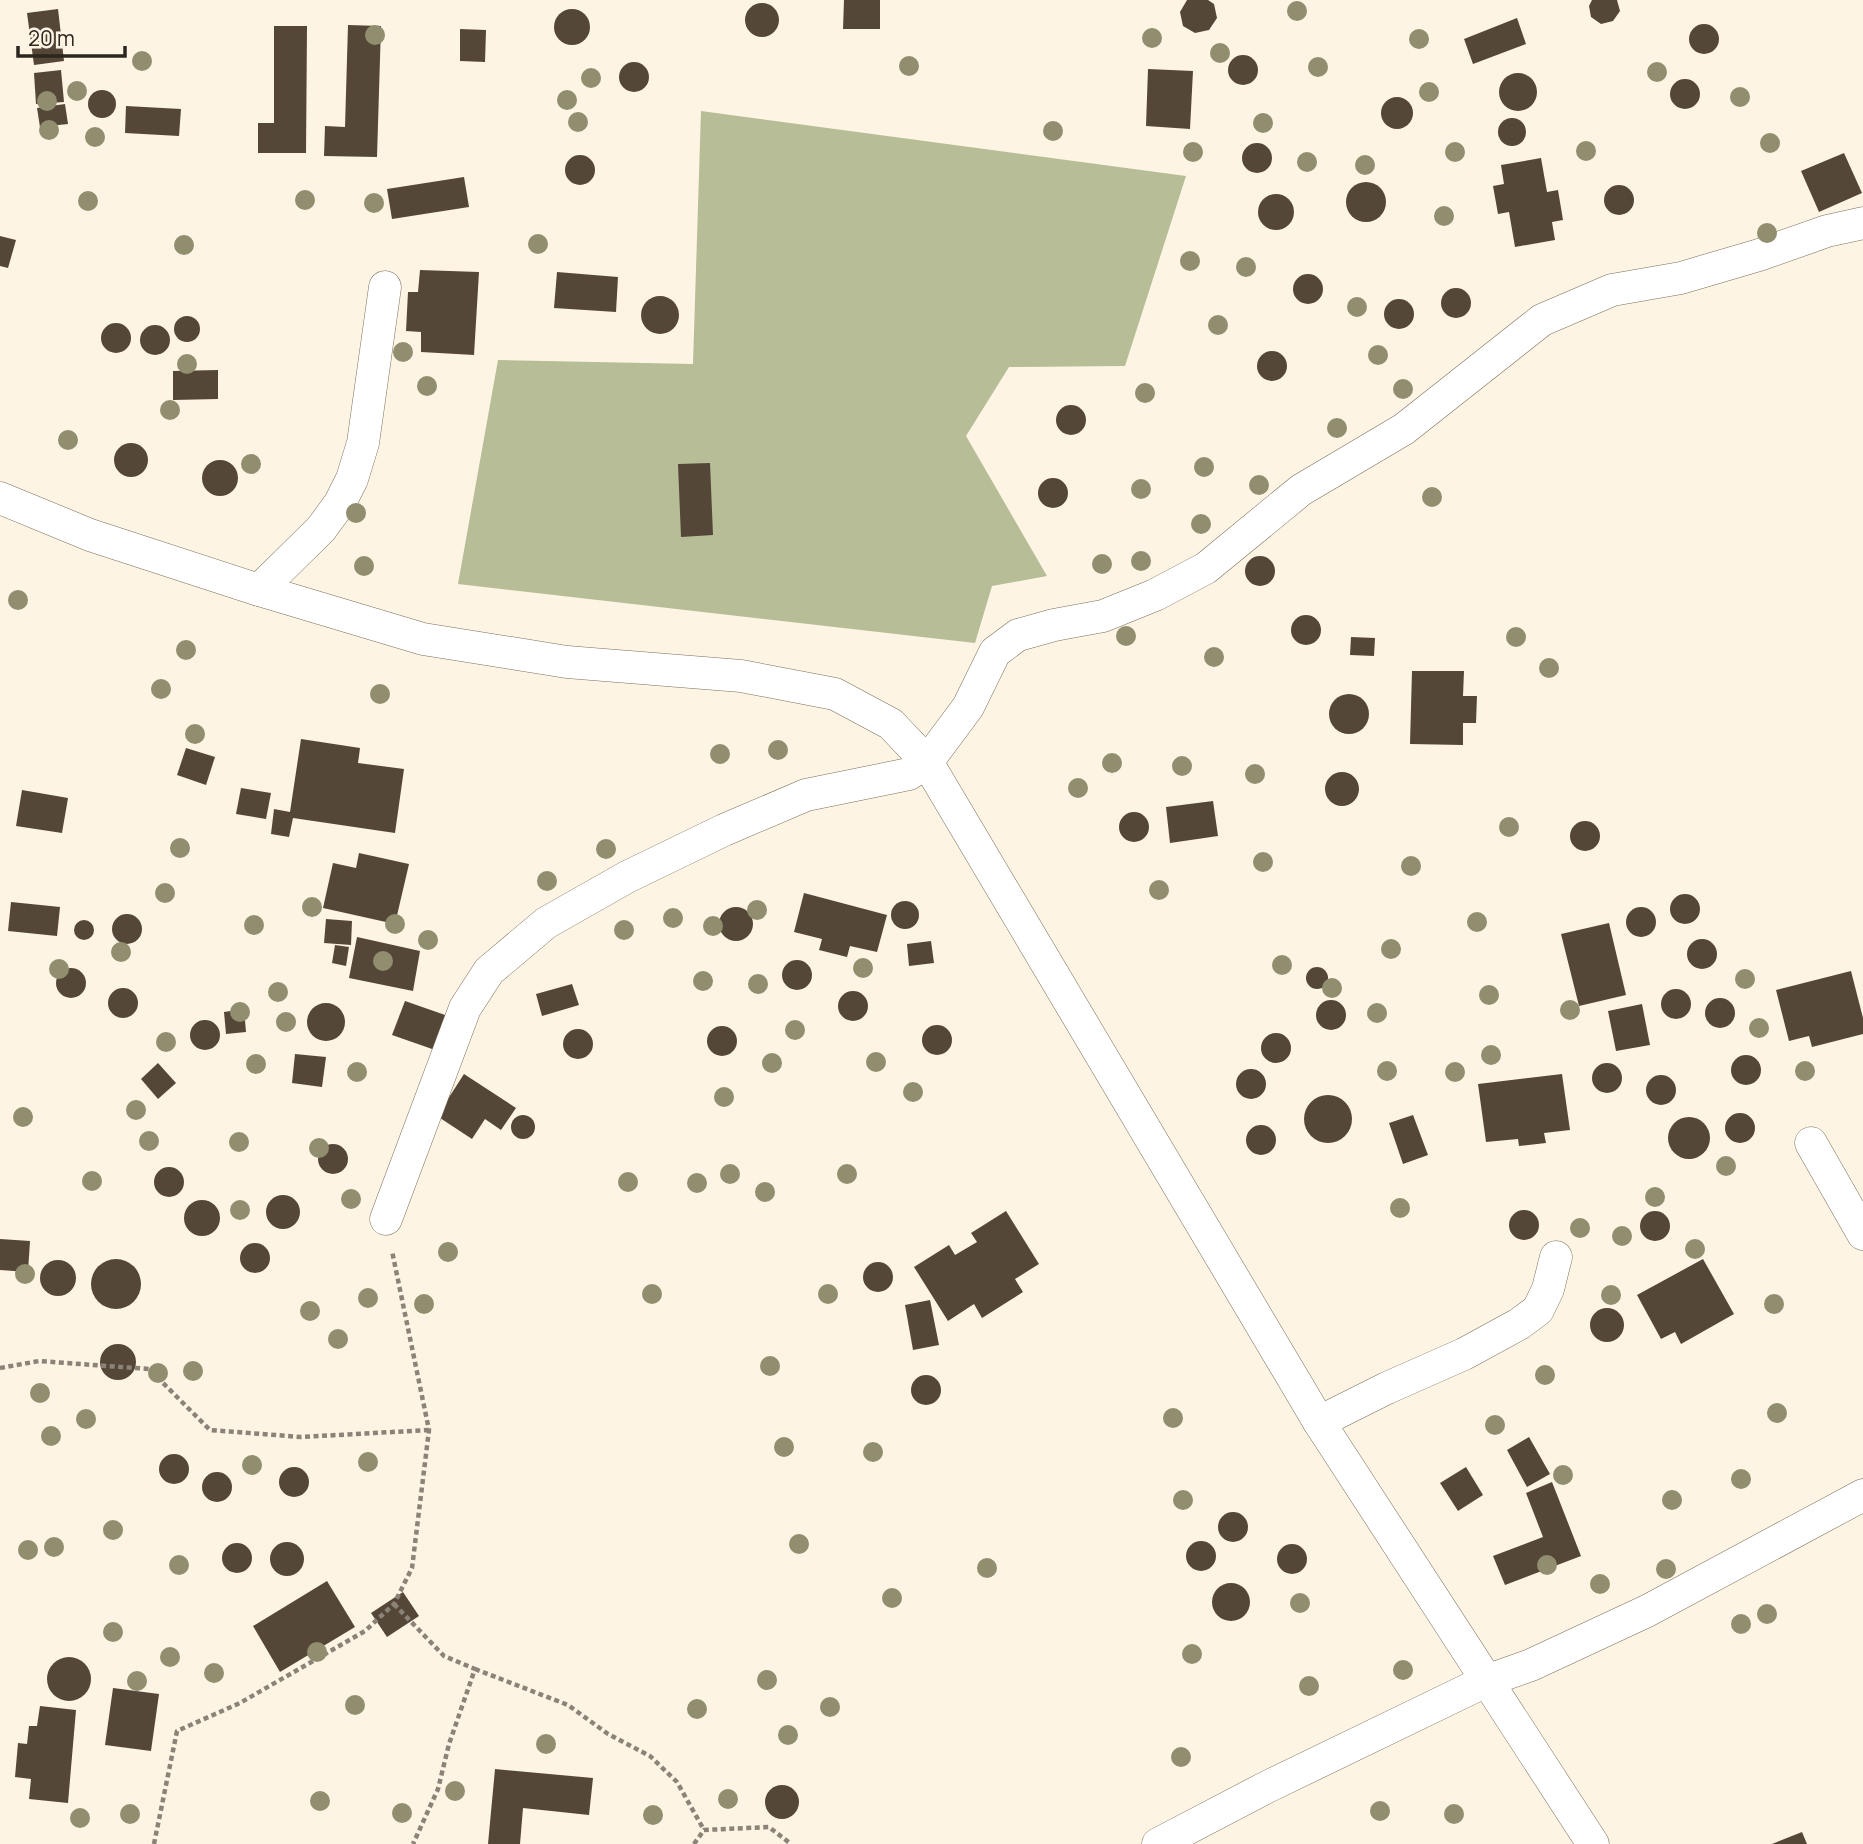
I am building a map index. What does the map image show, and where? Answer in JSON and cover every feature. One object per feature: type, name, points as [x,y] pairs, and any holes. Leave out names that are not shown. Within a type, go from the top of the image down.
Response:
[{"type":"street","points":[[386,1219],[465,1008],[489,971],[546,923],[639,871],[724,830],[806,795],[909,774],[926,762],[968,707],[996,652],[1018,635],[1103,615],[1155,595],[1206,568],[1301,490],[1404,429],[1542,320],[1612,290],[1681,278],[1827,231],[1863,223]]},
{"type":"street","points":[[258,590],[321,529],[340,503],[352,479],[363,443],[386,287]]},
{"type":"street","points":[[0,498],[90,535],[258,590],[423,639],[567,662],[741,676],[835,694],[891,724],[926,762],[1320,1422],[1593,1844]]},
{"type":"street","points":[[1811,1143],[1863,1234]]},
{"type":"street","points":[[1320,1422],[1387,1388],[1464,1354],[1519,1324],[1538,1310],[1548,1289],[1556,1257]]},
{"type":"street","points":[[1158,1844],[1267,1787],[1486,1681],[1531,1665],[1647,1611],[1863,1495]]},
{"type":"path","points":[[154,1844],[177,1731],[240,1703],[365,1631],[394,1604],[412,1568],[429,1430],[386,1219]]},
{"type":"path","points":[[0,1368],[39,1361],[149,1369],[210,1430],[301,1437],[429,1430]]},
{"type":"path","points":[[394,1604],[444,1656],[568,1706],[608,1734],[650,1756],[677,1782],[704,1830]]},
{"type":"path","points":[[413,1844],[438,1789],[449,1744],[475,1669]]},
{"type":"path","points":[[704,1830],[769,1827],[790,1844]]},
{"type":"path","points":[[694,1844],[704,1830]]},
{"type":"green space","points":[[701,111],[1186,176],[1125,366],[1009,367],[966,436],[1047,576],[992,586],[975,643],[458,584],[498,360],[693,364]]},
{"type":"building","points":[[844,0],[880,0],[880,29],[843,29]]},
{"type":"building","points":[[1187,0],[1208,0],[1214,4],[1217,18],[1209,30],[1195,33],[1183,26],[1180,12]]},
{"type":"building","points":[[1592,0],[1617,0],[1620,11],[1613,21],[1601,24],[1591,17],[1589,6]]},
{"type":"building","points":[[762,3],[774,8],[779,20],[774,32],[762,37],[750,32],[745,20],[750,8]]},
{"type":"building","points":[[58,9],[64,61],[34,65],[27,13]]},
{"type":"building","points":[[572,9],[585,14],[590,27],[585,40],[572,45],[559,40],[554,27],[559,14]]},
{"type":"building","points":[[1517,18],[1526,44],[1473,64],[1464,39]]},
{"type":"building","points":[[1704,24],[1710,25],[1718,33],[1718,45],[1710,53],[1704,54],[1698,53],[1690,45],[1689,39],[1690,33],[1698,25]]},
{"type":"building","points":[[348,25],[381,26],[377,157],[324,156],[325,126],[345,127]]},
{"type":"building","points":[[274,26],[307,26],[306,153],[258,153],[258,123],[274,123]]},
{"type":"building","points":[[460,29],[486,30],[485,62],[460,61]]},
{"type":"building","points":[[1243,55],[1249,56],[1257,64],[1257,76],[1249,84],[1243,85],[1237,84],[1229,76],[1228,70],[1229,64],[1237,56]]},
{"type":"building","points":[[634,62],[640,63],[648,71],[648,83],[640,91],[634,92],[628,91],[620,83],[619,77],[620,71],[628,63]]},
{"type":"building","points":[[1148,69],[1193,71],[1190,129],[1146,126]]},
{"type":"building","points":[[61,70],[64,102],[36,104],[34,73]]},
{"type":"building","points":[[1518,73],[1531,79],[1537,92],[1531,105],[1518,111],[1505,105],[1499,92],[1505,79]]},
{"type":"building","points":[[1685,79],[1696,83],[1700,94],[1696,105],[1685,109],[1674,105],[1670,94],[1674,83]]},
{"type":"building","points":[[102,90],[112,94],[116,104],[112,114],[102,118],[92,114],[88,104],[92,94]]},
{"type":"building","points":[[1397,97],[1408,102],[1413,113],[1408,124],[1397,129],[1386,124],[1381,113],[1386,102]]},
{"type":"building","points":[[65,104],[68,124],[40,127],[37,108]]},
{"type":"building","points":[[126,106],[181,109],[179,136],[125,133]]},
{"type":"building","points":[[1512,118],[1522,122],[1526,132],[1522,142],[1512,146],[1502,142],[1498,132],[1502,122]]},
{"type":"building","points":[[1257,143],[1268,147],[1272,158],[1268,169],[1257,173],[1246,169],[1242,158],[1246,147]]},
{"type":"building","points":[[1844,153],[1862,193],[1819,212],[1801,171]]},
{"type":"building","points":[[580,155],[591,159],[595,170],[591,181],[580,185],[569,181],[565,170],[569,159]]},
{"type":"building","points":[[1541,158],[1547,192],[1558,190],[1563,220],[1552,222],[1555,240],[1515,247],[1509,212],[1498,214],[1493,186],[1504,184],[1501,165]]},
{"type":"building","points":[[464,177],[469,207],[392,219],[387,189]]},
{"type":"building","points":[[1366,182],[1374,183],[1380,188],[1385,194],[1385,210],[1380,216],[1374,221],[1366,222],[1358,221],[1352,216],[1347,210],[1346,202],[1347,194],[1352,188],[1358,183]]},
{"type":"building","points":[[1619,185],[1625,186],[1633,194],[1633,206],[1625,214],[1619,215],[1613,214],[1605,206],[1604,200],[1605,194],[1613,186]]},
{"type":"building","points":[[1276,194],[1289,199],[1294,212],[1289,225],[1276,230],[1263,225],[1258,212],[1263,199]]},
{"type":"building","points":[[0,236],[16,240],[8,268],[0,266]]},
{"type":"building","points":[[420,270],[479,272],[474,355],[421,352],[421,332],[406,331],[408,292],[418,292]]},
{"type":"building","points":[[557,272],[618,277],[616,312],[554,308]]},
{"type":"building","points":[[1308,274],[1314,275],[1322,283],[1322,295],[1314,303],[1308,304],[1302,303],[1294,295],[1293,289],[1294,283],[1302,275]]},
{"type":"building","points":[[1456,288],[1462,289],[1470,297],[1470,309],[1462,317],[1456,318],[1450,317],[1442,309],[1441,303],[1442,297],[1450,289]]},
{"type":"building","points":[[660,296],[673,302],[679,315],[673,328],[660,334],[647,328],[641,315],[647,302]]},
{"type":"building","points":[[1399,299],[1405,300],[1413,308],[1413,320],[1405,328],[1399,329],[1393,328],[1385,320],[1384,314],[1385,308],[1393,300]]},
{"type":"building","points":[[187,316],[196,320],[200,329],[196,338],[187,342],[178,338],[174,329],[178,320]]},
{"type":"building","points":[[116,323],[127,327],[131,338],[127,349],[116,353],[105,349],[101,338],[105,327]]},
{"type":"building","points":[[155,325],[166,329],[170,340],[166,351],[155,355],[144,351],[140,340],[144,329]]},
{"type":"building","points":[[1272,351],[1282,356],[1287,366],[1282,376],[1272,381],[1262,376],[1257,366],[1262,356]]},
{"type":"building","points":[[218,370],[218,399],[173,400],[173,371]]},
{"type":"building","points":[[1071,405],[1082,409],[1086,420],[1082,431],[1071,435],[1060,431],[1056,420],[1060,409]]},
{"type":"building","points":[[131,443],[143,448],[148,460],[143,472],[131,477],[119,472],[114,460],[119,448]]},
{"type":"building","points":[[220,460],[233,465],[238,478],[233,491],[220,496],[207,491],[202,478],[207,465]]},
{"type":"building","points":[[710,463],[713,535],[681,537],[678,464]]},
{"type":"building","points":[[1053,478],[1059,479],[1067,487],[1067,499],[1059,507],[1053,508],[1047,507],[1039,499],[1038,493],[1039,487],[1047,479]]},
{"type":"building","points":[[1260,556],[1266,557],[1274,565],[1274,577],[1266,585],[1260,586],[1254,585],[1246,577],[1245,571],[1246,565],[1254,557]]},
{"type":"building","points":[[1306,615],[1312,616],[1320,624],[1320,636],[1312,644],[1306,645],[1300,644],[1292,636],[1291,630],[1292,624],[1300,616]]},
{"type":"building","points":[[1351,637],[1375,638],[1374,656],[1350,655]]},
{"type":"building","points":[[1412,671],[1464,671],[1463,696],[1477,696],[1476,723],[1463,723],[1463,745],[1410,744]]},
{"type":"building","points":[[1349,694],[1363,700],[1369,714],[1363,728],[1349,734],[1335,728],[1329,714],[1335,700]]},
{"type":"building","points":[[301,739],[360,748],[358,763],[404,769],[395,833],[293,818],[289,837],[271,834],[274,809],[290,812]]},
{"type":"building","points":[[186,748],[215,757],[206,785],[177,775]]},
{"type":"building","points":[[1342,772],[1354,777],[1359,789],[1354,801],[1342,806],[1330,801],[1325,789],[1330,777]]},
{"type":"building","points":[[241,788],[271,793],[266,819],[236,814]]},
{"type":"building","points":[[22,790],[68,798],[62,833],[16,826]]},
{"type":"building","points":[[1213,801],[1218,836],[1170,843],[1166,807]]},
{"type":"building","points":[[1134,812],[1145,816],[1149,827],[1145,838],[1134,842],[1123,838],[1119,827],[1123,816]]},
{"type":"building","points":[[1585,821],[1591,822],[1599,830],[1599,842],[1591,850],[1585,851],[1579,850],[1571,842],[1570,836],[1571,830],[1579,822]]},
{"type":"building","points":[[359,853],[409,864],[395,924],[323,908],[333,863],[356,868]]},
{"type":"building","points":[[804,893],[887,915],[877,952],[850,946],[847,957],[819,950],[822,939],[794,932]]},
{"type":"building","points":[[1685,894],[1691,895],[1699,903],[1699,915],[1691,923],[1685,924],[1679,923],[1671,915],[1670,909],[1671,903],[1679,895]]},
{"type":"building","points":[[905,901],[915,905],[919,915],[915,925],[905,929],[895,925],[891,915],[895,905]]},
{"type":"building","points":[[11,902],[60,907],[57,936],[8,931]]},
{"type":"building","points":[[736,907],[748,912],[753,924],[748,936],[736,941],[724,936],[719,924],[724,912]]},
{"type":"building","points":[[1641,907],[1647,908],[1655,916],[1655,928],[1647,936],[1641,937],[1635,936],[1627,928],[1626,922],[1627,916],[1635,908]]},
{"type":"building","points":[[127,914],[138,918],[142,929],[138,940],[127,944],[116,940],[112,929],[116,918]]},
{"type":"building","points":[[326,919],[352,921],[351,945],[324,943]]},
{"type":"building","points":[[84,920],[91,923],[94,930],[91,937],[84,940],[77,937],[74,930],[77,923]]},
{"type":"building","points":[[1609,923],[1626,995],[1579,1006],[1561,934]]},
{"type":"building","points":[[357,937],[420,951],[413,991],[349,978]]},
{"type":"building","points":[[1702,939],[1708,940],[1716,948],[1716,960],[1708,968],[1702,969],[1696,968],[1688,960],[1687,954],[1688,948],[1696,940]]},
{"type":"building","points":[[931,941],[934,963],[909,966],[907,944]]},
{"type":"building","points":[[335,945],[349,947],[346,966],[332,963]]},
{"type":"building","points":[[797,960],[803,961],[811,969],[811,981],[803,989],[797,990],[791,989],[783,981],[782,975],[783,969],[791,961]]},
{"type":"building","points":[[1317,967],[1325,970],[1328,978],[1325,986],[1317,989],[1309,986],[1306,978],[1309,970]]},
{"type":"building","points":[[71,968],[82,972],[86,983],[82,994],[71,998],[60,994],[56,983],[60,972]]},
{"type":"building","points":[[1851,971],[1863,1018],[1863,1034],[1812,1047],[1809,1036],[1789,1041],[1776,990]]},
{"type":"building","points":[[572,984],[579,1005],[542,1016],[536,994]]},
{"type":"building","points":[[123,988],[134,992],[138,1003],[134,1014],[123,1018],[112,1014],[108,1003],[112,992]]},
{"type":"building","points":[[1676,989],[1687,993],[1691,1004],[1687,1015],[1676,1019],[1665,1015],[1661,1004],[1665,993]]},
{"type":"building","points":[[853,991],[859,992],[867,1000],[867,1012],[859,1020],[853,1021],[847,1020],[839,1012],[838,1006],[839,1000],[847,992]]},
{"type":"building","points":[[1720,998],[1731,1002],[1735,1013],[1731,1024],[1720,1028],[1709,1024],[1705,1013],[1709,1002]]},
{"type":"building","points":[[1331,1000],[1337,1001],[1345,1009],[1345,1021],[1337,1029],[1331,1030],[1325,1029],[1317,1021],[1316,1015],[1317,1009],[1325,1001]]},
{"type":"building","points":[[405,1001],[448,1016],[435,1050],[392,1035]]},
{"type":"building","points":[[326,1003],[339,1009],[345,1022],[339,1035],[326,1041],[313,1035],[307,1022],[313,1009]]},
{"type":"building","points":[[1642,1004],[1650,1045],[1616,1051],[1608,1011]]},
{"type":"building","points":[[244,1009],[246,1032],[226,1034],[224,1012]]},
{"type":"building","points":[[205,1020],[211,1021],[219,1029],[219,1041],[211,1049],[205,1050],[199,1049],[191,1041],[190,1035],[191,1029],[199,1021]]},
{"type":"building","points":[[937,1025],[948,1029],[952,1040],[948,1051],[937,1055],[926,1051],[922,1040],[926,1029]]},
{"type":"building","points":[[722,1026],[728,1027],[736,1035],[736,1047],[728,1055],[722,1056],[716,1055],[708,1047],[707,1041],[708,1035],[716,1027]]},
{"type":"building","points":[[578,1029],[589,1033],[593,1044],[589,1055],[578,1059],[567,1055],[563,1044],[567,1033]]},
{"type":"building","points":[[1276,1033],[1282,1034],[1290,1042],[1290,1054],[1282,1062],[1276,1063],[1270,1062],[1262,1054],[1261,1048],[1262,1042],[1270,1034]]},
{"type":"building","points":[[295,1054],[326,1057],[322,1087],[292,1083]]},
{"type":"building","points":[[1746,1055],[1752,1056],[1760,1064],[1760,1076],[1752,1084],[1746,1085],[1740,1084],[1732,1076],[1731,1070],[1732,1064],[1740,1056]]},
{"type":"building","points":[[158,1063],[176,1083],[158,1099],[141,1079]]},
{"type":"building","points":[[1607,1063],[1613,1064],[1621,1072],[1621,1084],[1613,1092],[1607,1093],[1601,1092],[1593,1084],[1592,1078],[1593,1072],[1601,1064]]},
{"type":"building","points":[[1251,1069],[1257,1070],[1265,1078],[1265,1090],[1257,1098],[1251,1099],[1245,1098],[1237,1090],[1236,1084],[1237,1078],[1245,1070]]},
{"type":"building","points":[[464,1074],[516,1108],[501,1130],[485,1119],[472,1139],[437,1116]]},
{"type":"building","points":[[1562,1074],[1570,1130],[1544,1133],[1546,1143],[1519,1146],[1518,1139],[1486,1142],[1478,1084]]},
{"type":"building","points":[[1661,1075],[1667,1076],[1675,1084],[1675,1096],[1667,1104],[1661,1105],[1655,1104],[1647,1096],[1646,1090],[1647,1084],[1655,1076]]},
{"type":"building","points":[[1328,1095],[1337,1096],[1345,1102],[1351,1110],[1351,1128],[1345,1136],[1337,1142],[1328,1143],[1319,1142],[1311,1136],[1305,1128],[1304,1119],[1305,1110],[1311,1102],[1319,1096]]},
{"type":"building","points":[[1740,1113],[1751,1117],[1755,1128],[1751,1139],[1740,1143],[1729,1139],[1725,1128],[1729,1117]]},
{"type":"building","points":[[523,1115],[531,1119],[535,1127],[531,1135],[523,1139],[515,1135],[511,1127],[515,1119]]},
{"type":"building","points":[[1413,1115],[1428,1155],[1403,1164],[1389,1123]]},
{"type":"building","points":[[1689,1117],[1704,1123],[1710,1138],[1704,1153],[1689,1159],[1674,1153],[1668,1138],[1674,1123]]},
{"type":"building","points":[[1261,1125],[1267,1126],[1275,1134],[1275,1146],[1267,1154],[1261,1155],[1255,1154],[1247,1146],[1246,1140],[1247,1134],[1255,1126]]},
{"type":"building","points":[[333,1144],[344,1148],[348,1159],[344,1170],[333,1174],[322,1170],[318,1159],[322,1148]]},
{"type":"building","points":[[169,1167],[175,1168],[183,1176],[183,1188],[175,1196],[169,1197],[163,1196],[155,1188],[154,1182],[155,1176],[163,1168]]},
{"type":"building","points":[[283,1195],[295,1200],[300,1212],[295,1224],[283,1229],[271,1224],[266,1212],[271,1200]]},
{"type":"building","points":[[202,1200],[215,1205],[220,1218],[215,1231],[202,1236],[189,1231],[184,1218],[189,1205]]},
{"type":"building","points":[[1524,1210],[1535,1214],[1539,1225],[1535,1236],[1524,1240],[1513,1236],[1509,1225],[1513,1214]]},
{"type":"building","points":[[1006,1211],[1039,1264],[1015,1279],[1023,1292],[982,1318],[974,1304],[948,1321],[914,1267],[949,1245],[955,1255],[977,1242],[971,1233]]},
{"type":"building","points":[[1655,1211],[1661,1212],[1669,1220],[1669,1232],[1661,1240],[1655,1241],[1649,1240],[1641,1232],[1640,1226],[1641,1220],[1649,1212]]},
{"type":"building","points":[[0,1239],[30,1241],[28,1272],[0,1270]]},
{"type":"building","points":[[255,1243],[266,1247],[270,1258],[266,1269],[255,1273],[244,1269],[240,1258],[244,1247]]},
{"type":"building","points":[[116,1259],[134,1266],[141,1284],[134,1302],[116,1309],[98,1302],[91,1284],[98,1266]]},
{"type":"building","points":[[1703,1259],[1734,1314],[1681,1344],[1675,1332],[1661,1339],[1637,1295]]},
{"type":"building","points":[[58,1260],[71,1265],[76,1278],[71,1291],[58,1296],[45,1291],[40,1278],[45,1265]]},
{"type":"building","points":[[878,1262],[889,1266],[893,1277],[889,1288],[878,1292],[867,1288],[863,1277],[867,1266]]},
{"type":"building","points":[[930,1300],[939,1345],[913,1350],[905,1305]]},
{"type":"building","points":[[1607,1308],[1619,1313],[1624,1325],[1619,1337],[1607,1342],[1595,1337],[1590,1325],[1595,1313]]},
{"type":"building","points":[[118,1344],[130,1350],[136,1362],[130,1374],[118,1380],[106,1374],[100,1362],[106,1350]]},
{"type":"building","points":[[926,1375],[932,1376],[940,1384],[940,1396],[932,1404],[926,1405],[920,1404],[912,1396],[911,1390],[912,1384],[920,1376]]},
{"type":"building","points":[[1529,1437],[1550,1474],[1527,1487],[1507,1450]]},
{"type":"building","points":[[174,1454],[185,1458],[189,1469],[185,1480],[174,1484],[163,1480],[159,1469],[163,1458]]},
{"type":"building","points":[[294,1467],[300,1468],[308,1476],[308,1488],[300,1496],[294,1497],[288,1496],[280,1488],[279,1482],[280,1476],[288,1468]]},
{"type":"building","points":[[1466,1467],[1483,1495],[1458,1511],[1440,1483]]},
{"type":"building","points":[[217,1472],[223,1473],[231,1481],[231,1493],[223,1501],[217,1502],[211,1501],[203,1493],[202,1487],[203,1481],[211,1473]]},
{"type":"building","points":[[1552,1482],[1581,1556],[1505,1585],[1493,1556],[1543,1537],[1526,1493]]},
{"type":"building","points":[[1233,1512],[1244,1516],[1248,1527],[1244,1538],[1233,1542],[1222,1538],[1218,1527],[1222,1516]]},
{"type":"building","points":[[1201,1541],[1212,1545],[1216,1556],[1212,1567],[1201,1571],[1190,1567],[1186,1556],[1190,1545]]},
{"type":"building","points":[[287,1542],[299,1547],[304,1559],[299,1571],[287,1576],[275,1571],[270,1559],[275,1547]]},
{"type":"building","points":[[237,1543],[243,1544],[251,1552],[251,1564],[243,1572],[237,1573],[231,1572],[223,1564],[222,1558],[223,1552],[231,1544]]},
{"type":"building","points":[[1292,1544],[1303,1548],[1307,1559],[1303,1570],[1292,1574],[1281,1570],[1277,1559],[1281,1548]]},
{"type":"building","points":[[327,1581],[355,1627],[280,1672],[253,1626]]},
{"type":"building","points":[[1231,1583],[1245,1588],[1250,1602],[1245,1616],[1231,1621],[1217,1616],[1212,1602],[1217,1588]]},
{"type":"building","points":[[403,1592],[419,1616],[387,1637],[371,1613]]},
{"type":"building","points":[[69,1657],[78,1658],[85,1663],[90,1670],[90,1688],[85,1695],[78,1700],[69,1701],[60,1700],[53,1695],[48,1688],[47,1679],[48,1670],[53,1663],[60,1658]]},
{"type":"building","points":[[113,1688],[159,1694],[151,1751],[105,1745]]},
{"type":"building","points":[[40,1706],[76,1710],[68,1803],[29,1799],[31,1779],[15,1777],[18,1743],[27,1744],[29,1726],[37,1726]]},
{"type":"building","points":[[495,1769],[593,1778],[589,1815],[523,1808],[520,1844],[488,1844]]},
{"type":"building","points":[[782,1785],[794,1790],[799,1802],[794,1814],[782,1819],[770,1814],[765,1802],[770,1790]]},
{"type":"building","points":[[1802,1832],[1807,1844],[1772,1844]]}]
